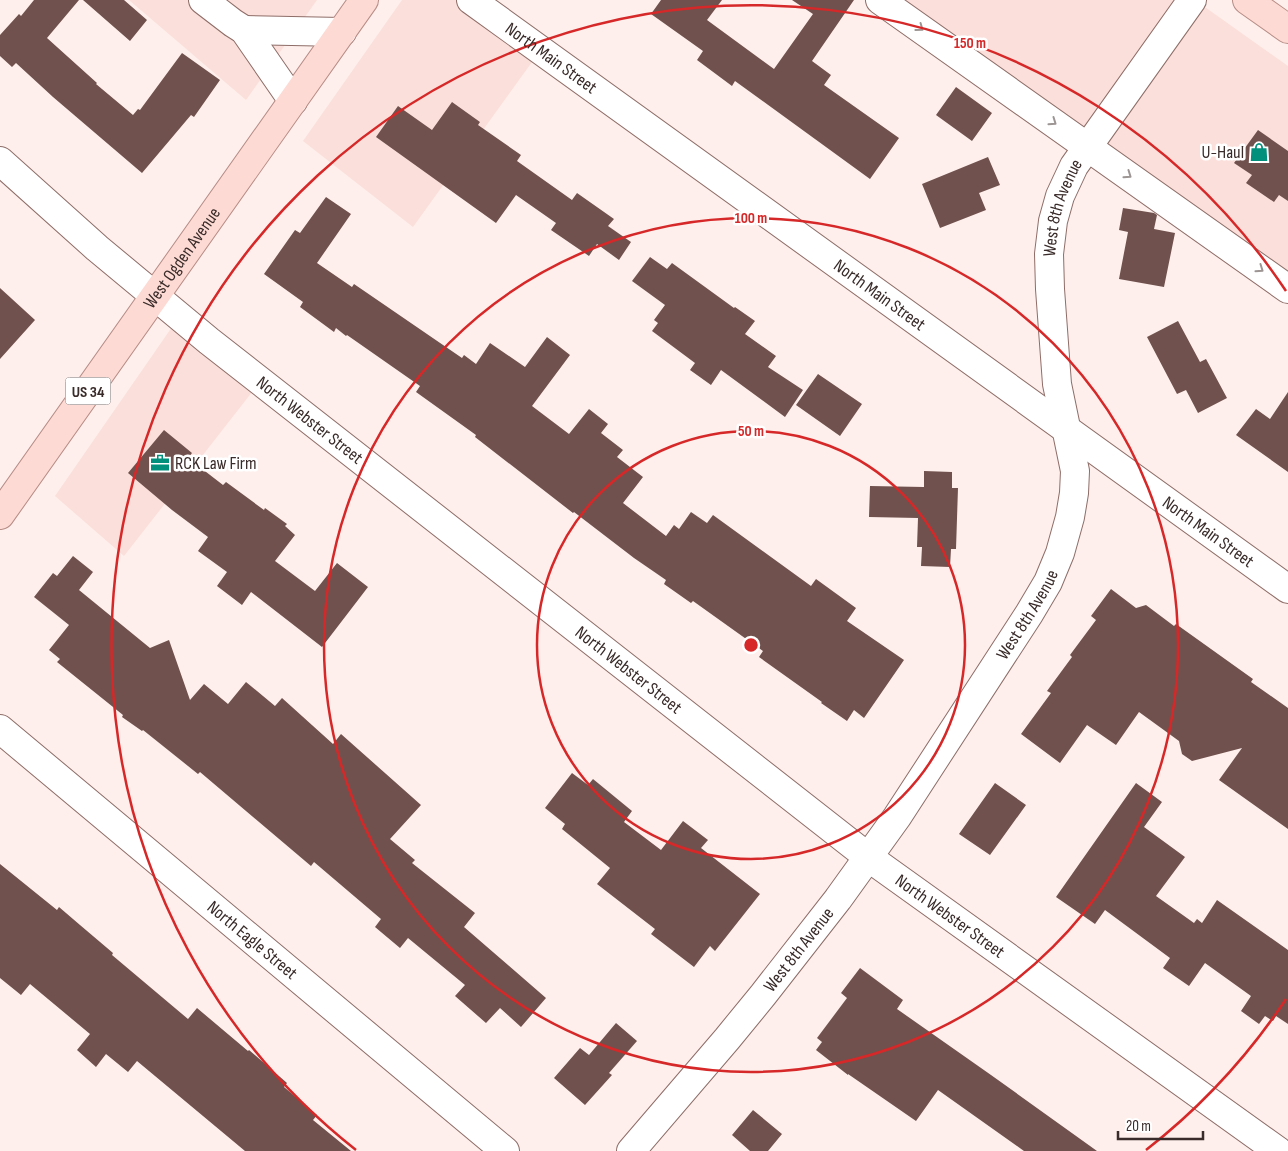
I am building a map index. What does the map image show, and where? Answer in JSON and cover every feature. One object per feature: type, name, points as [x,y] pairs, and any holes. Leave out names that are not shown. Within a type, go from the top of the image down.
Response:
[{"type":"main road","name":"West Ogden Avenue","points":[[0,515],[364,0]]},
{"type":"main road","points":[[1247,0],[1288,29]]},
{"type":"street","points":[[203,0],[244,30],[293,101]]},
{"type":"street","name":"North Main Street","points":[[472,0],[1288,589]]},
{"type":"street","points":[[880,0],[1288,289]]},
{"type":"street","name":"West 8th Avenue","points":[[631,1151],[727,1039],[838,899],[901,810],[1048,582],[1060,553],[1070,517],[1075,471],[1057,384],[1049,254],[1053,222],[1060,196],[1074,166],[1192,0]]},
{"type":"street","points":[[244,30],[342,32]]},
{"type":"street","name":"North Webster Street","points":[[0,161],[90,242],[209,341],[868,857],[1278,1151]]},
{"type":"street","name":"North Eagle Street","points":[[0,729],[505,1151]]},
{"type":"shaded area","points":[[129,0],[317,0],[246,100]]},
{"type":"shaded area","points":[[402,0],[484,0],[545,44],[413,227],[303,141]]},
{"type":"shaded area","points":[[879,0],[1195,0],[1288,66],[1288,292]]},
{"type":"shaded area","points":[[181,314],[263,378],[124,556],[55,496]]},
{"type":"building","points":[[34,0],[79,0],[47,38],[96,84],[133,115],[138,109],[140,110],[182,53],[220,80],[194,117],[191,115],[142,173],[16,63],[12,67],[0,56],[0,35],[19,14],[21,16]]},
{"type":"building","points":[[83,0],[124,0],[147,20],[130,41]]},
{"type":"building","points":[[661,0],[722,0],[707,20],[774,69],[813,14],[792,0],[854,0],[812,61],[831,75],[824,85],[899,138],[870,179],[735,81],[732,86],[697,60],[703,51],[651,14]]},
{"type":"building","points":[[956,87],[992,113],[972,141],[936,115]]},
{"type":"building","points":[[452,102],[480,122],[478,125],[521,155],[517,161],[572,200],[577,193],[614,219],[608,226],[631,242],[619,260],[597,244],[589,256],[551,230],[556,223],[516,195],[496,223],[376,137],[398,106],[432,130]]},
{"type":"building","points":[[1258,130],[1288,151],[1288,201],[1279,195],[1274,202],[1246,183],[1252,175],[1234,163]]},
{"type":"building","points":[[988,157],[1000,185],[979,193],[986,210],[940,228],[922,184]]},
{"type":"building","points":[[326,197],[351,214],[317,263],[352,287],[354,284],[462,358],[464,355],[476,364],[490,343],[525,367],[547,337],[570,355],[532,406],[569,434],[589,409],[608,424],[601,433],[623,450],[617,457],[643,477],[623,503],[666,536],[674,525],[679,529],[691,512],[707,523],[713,515],[811,586],[816,579],[856,608],[847,621],[904,660],[864,718],[854,710],[847,721],[821,703],[759,657],[763,651],[693,601],[691,603],[664,584],[666,580],[573,513],[475,437],[476,435],[416,392],[420,386],[336,328],[334,332],[300,307],[303,302],[264,274],[295,230],[300,233]]},
{"type":"building","points":[[1123,208],[1154,213],[1157,215],[1154,229],[1175,233],[1164,287],[1119,279],[1128,232],[1119,230]]},
{"type":"building","points":[[650,257],[667,269],[672,263],[755,321],[745,334],[776,356],[768,367],[803,390],[785,417],[721,370],[711,385],[690,370],[695,363],[652,331],[658,323],[654,320],[665,305],[632,281]]},
{"type":"building","points":[[0,288],[35,320],[0,359]]},
{"type":"building","points":[[1178,321],[1200,362],[1206,359],[1227,398],[1198,413],[1186,390],[1177,394],[1147,337]]},
{"type":"building","points":[[818,374],[862,404],[840,436],[796,405]]},
{"type":"building","points":[[1288,392],[1288,472],[1236,435],[1256,409],[1270,419]]},
{"type":"building","points":[[164,430],[192,453],[188,458],[223,485],[226,482],[264,510],[265,508],[287,524],[285,526],[295,535],[275,561],[315,591],[337,563],[368,587],[322,647],[251,592],[242,605],[217,586],[227,572],[198,551],[208,537],[128,473]]},
{"type":"building","points":[[924,471],[952,472],[952,488],[958,488],[956,549],[951,549],[950,567],[921,566],[922,547],[917,547],[918,518],[869,517],[870,486],[924,487]]},
{"type":"building","points":[[73,556],[93,572],[79,590],[150,648],[169,640],[190,700],[204,684],[228,704],[246,682],[275,706],[282,698],[333,744],[341,734],[421,805],[390,839],[415,860],[412,863],[475,913],[464,927],[546,998],[521,1027],[500,1008],[486,1023],[455,996],[465,985],[408,938],[400,948],[375,927],[381,919],[314,862],[311,866],[200,772],[198,774],[143,730],[122,717],[123,715],[57,662],[60,659],[49,650],[69,625],[34,597],[53,573],[57,576]]},
{"type":"building","points":[[1111,589],[1136,608],[1146,605],[1174,626],[1176,624],[1253,679],[1251,682],[1288,708],[1288,829],[1219,780],[1242,748],[1192,761],[1182,754],[1179,741],[1139,712],[1116,745],[1087,725],[1060,763],[1021,734],[1051,693],[1047,691],[1072,657],[1070,655],[1096,620],[1091,616]]},
{"type":"building","points":[[572,773],[588,785],[593,779],[632,811],[624,822],[661,850],[683,821],[708,840],[701,848],[760,894],[715,951],[710,946],[694,967],[651,934],[655,929],[597,884],[610,868],[562,829],[565,824],[545,808]]},
{"type":"building","points":[[995,783],[1026,805],[990,855],[959,834]]},
{"type":"building","points":[[1136,783],[1162,802],[1144,827],[1185,857],[1156,896],[1194,923],[1197,919],[1202,923],[1217,900],[1288,950],[1288,1024],[1276,1016],[1273,1021],[1265,1016],[1259,1024],[1241,1011],[1251,996],[1205,963],[1189,986],[1163,968],[1170,958],[1105,910],[1095,924],[1056,897]]},
{"type":"building","points":[[0,864],[57,910],[59,907],[188,1019],[197,1008],[249,1050],[287,1083],[284,1087],[317,1115],[313,1120],[351,1151],[245,1151],[137,1061],[128,1072],[106,1054],[96,1067],[77,1050],[90,1034],[30,984],[21,995],[0,978]]},
{"type":"building","points":[[860,968],[903,1000],[897,1009],[1097,1151],[1024,1151],[938,1090],[916,1121],[848,1075],[816,1050],[822,1042],[817,1038],[847,998],[841,993]]},
{"type":"building","points":[[616,1023],[637,1041],[609,1073],[612,1075],[585,1105],[554,1078],[580,1048],[589,1055]]},
{"type":"building","points":[[753,1110],[782,1134],[768,1151],[750,1151],[732,1135]]},
{"type":"place","name":"U-Haul","points":[[1259,152]]},
{"type":"place","name":"RCK Law Firm","points":[[160,463]]}]
